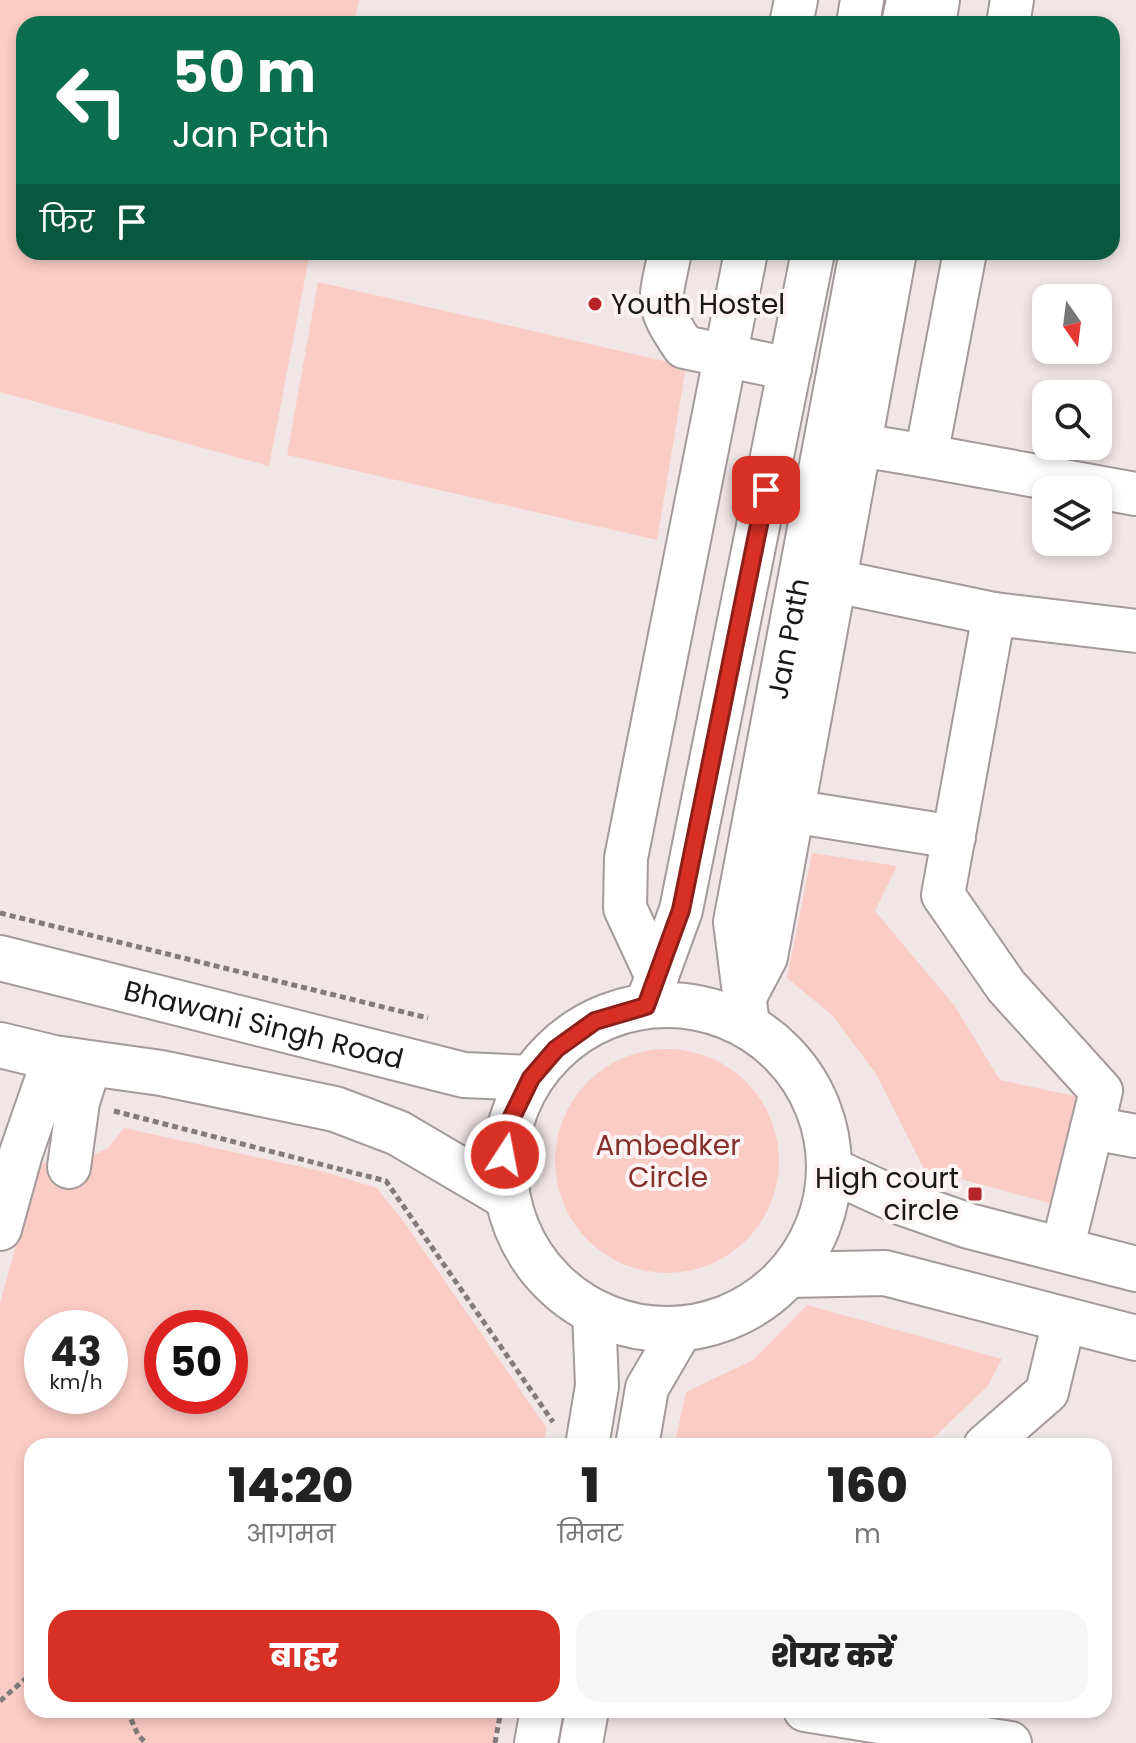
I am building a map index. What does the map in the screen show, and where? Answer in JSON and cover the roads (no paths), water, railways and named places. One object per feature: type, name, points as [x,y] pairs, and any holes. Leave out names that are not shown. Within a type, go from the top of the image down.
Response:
[{"type":"main road","name":"Bhawani Singh Road","points":[[0,958],[464,1075],[531,1078]]},
{"type":"main road","points":[[652,991],[702,1008],[747,1011],[810,1088],[827,1134],[831,1170],[818,1228],[789,1275],[763,1298],[723,1319],[682,1328],[641,1327],[594,1311],[550,1280],[524,1244],[507,1197],[505,1155],[512,1117],[531,1078],[556,1049],[595,1021],[652,991]]},
{"type":"main road","points":[[0,1045],[74,1075],[161,1073],[335,1109],[398,1133],[507,1197]]},
{"type":"main road","points":[[831,1170],[903,1203],[969,1226],[1136,1269]]},
{"type":"main road","points":[[789,1275],[885,1273],[1136,1338]]},
{"type":"street","points":[[668,260],[660,304],[684,347],[790,369]]},
{"type":"street","points":[[652,991],[625,908],[626,858],[744,260]]},
{"type":"street","name":"Jan Path","points":[[652,991],[681,910],[811,260]]},
{"type":"street","name":"Jan Path","points":[[747,1011],[735,922],[775,808],[817,580],[860,260]]},
{"type":"street","points":[[894,260],[860,445],[817,580],[994,614],[1136,631]]},
{"type":"street","points":[[926,456],[963,260]]},
{"type":"street","points":[[860,445],[1136,494]]},
{"type":"street","points":[[994,614],[943,895],[1006,986],[1101,1091],[1062,1250]]},
{"type":"street","points":[[775,808],[954,837]]},
{"type":"street","points":[[69,1167],[74,1075]]},
{"type":"street","points":[[0,1229],[21,1153],[74,1075]]},
{"type":"street","points":[[1092,1128],[1136,1136]]},
{"type":"street","points":[[570,1438],[597,1386],[594,1311]]},
{"type":"street","points":[[994,1438],[1047,1392],[1064,1321]]},
{"type":"street","points":[[638,1438],[647,1388],[682,1328]]},
{"type":"street","points":[[536,1743],[541,1718]]},
{"type":"street","points":[[581,1743],[586,1718]]},
{"type":"street","points":[[855,1718],[1010,1743]]},
{"type":"place","name":"Youth Hostel","points":[[595,304]]},
{"type":"place","name":"High court circle","points":[[975,1194]]},
{"type":"park label","name":"Ambedker Circle","points":[[668,1161]]}]
